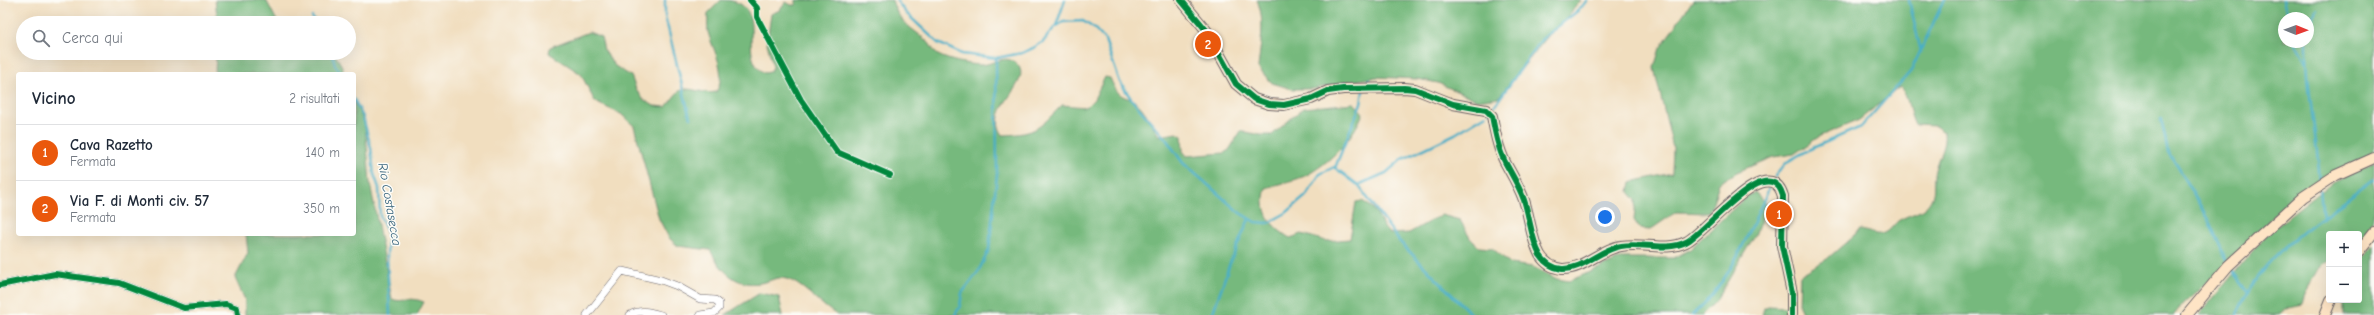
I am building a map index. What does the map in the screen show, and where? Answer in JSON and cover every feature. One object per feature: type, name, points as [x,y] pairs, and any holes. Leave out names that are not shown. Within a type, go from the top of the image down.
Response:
[{"type":"street","points":[[1181,0],[1206,30],[1236,84],[1254,99],[1269,104],[1284,105],[1343,89],[1404,88],[1415,89],[1453,104],[1486,110],[1492,116],[1497,142],[1505,161],[1517,182],[1537,247],[1546,262],[1553,267],[1572,269],[1619,246],[1664,248],[1687,242],[1742,193],[1762,181],[1769,181],[1776,184],[1781,189],[1783,196],[1782,246],[1792,293],[1792,315]]},
{"type":"street","points":[[2187,315],[2228,266],[2303,197],[2336,175],[2374,158]]},
{"type":"street","points":[[2362,247],[2374,232]]},
{"type":"street","points":[[587,315],[617,274],[622,271],[628,271],[677,286],[700,299],[715,300],[719,303],[719,308],[714,313],[700,315]]},
{"type":"street","points":[[0,285],[54,274],[119,283],[184,308],[226,304],[237,308],[238,315]]},
{"type":"street","points":[[2325,315],[2330,303]]},
{"type":"street","points":[[630,315],[636,311],[645,311],[662,315]]},
{"type":"green space","points":[[215,0],[266,0],[274,16],[217,16]]},
{"type":"green space","points":[[721,0],[737,2],[746,9],[750,19],[752,55],[756,65],[765,73],[770,72],[773,67],[767,43],[771,14],[780,10],[786,2],[791,5],[796,5],[796,0],[892,0],[898,15],[902,20],[929,43],[938,55],[953,61],[975,65],[985,65],[1003,59],[1017,64],[1021,71],[1020,79],[999,115],[999,125],[1003,135],[1023,133],[1037,128],[1062,105],[1086,107],[1094,99],[1105,77],[1110,78],[1121,95],[1132,100],[1141,107],[1159,136],[1177,133],[1182,136],[1183,151],[1187,156],[1224,153],[1229,150],[1241,131],[1260,135],[1272,135],[1303,108],[1354,103],[1363,113],[1359,123],[1347,141],[1332,157],[1305,176],[1266,188],[1264,196],[1265,211],[1272,223],[1290,238],[1302,234],[1326,241],[1350,239],[1356,202],[1362,201],[1374,210],[1390,234],[1409,233],[1441,215],[1460,220],[1470,238],[1479,247],[1492,248],[1511,264],[1533,267],[1557,279],[1569,281],[1623,258],[1674,258],[1689,250],[1747,196],[1755,192],[1767,205],[1755,235],[1716,301],[1702,315],[837,315],[792,281],[779,278],[751,284],[736,280],[724,270],[710,250],[678,246],[669,238],[659,219],[634,126],[621,114],[599,104],[594,100],[581,74],[549,53],[550,47],[589,32],[601,37],[604,50],[615,66],[631,76],[636,89],[643,99],[654,106],[666,107],[677,93],[684,89],[712,93],[716,92],[721,77],[718,62],[708,32],[708,13]]},
{"type":"green space","points":[[1257,0],[1581,0],[1563,22],[1548,36],[1499,97],[1477,100],[1438,83],[1418,79],[1376,77],[1313,89],[1292,89],[1272,83],[1258,68],[1262,25],[1260,8]]},
{"type":"green space","points":[[1693,0],[2374,0],[2374,153],[2321,180],[2292,200],[2211,279],[2182,305],[2174,315],[1803,315],[1799,306],[1800,275],[1827,259],[1860,230],[1877,234],[1885,233],[1898,221],[1921,211],[1928,205],[1933,192],[1936,165],[1943,147],[1944,132],[1935,126],[1915,125],[1906,96],[1900,87],[1859,120],[1820,136],[1794,154],[1773,157],[1737,172],[1719,183],[1713,203],[1708,213],[1676,212],[1650,230],[1640,229],[1634,220],[1636,200],[1629,192],[1631,182],[1672,173],[1673,148],[1654,68],[1660,48]]},
{"type":"green space","points":[[216,60],[338,60],[343,68],[342,72],[215,72]]},
{"type":"green space","points":[[356,105],[365,124],[370,183],[392,299],[399,301],[413,299],[424,302],[417,315],[245,315],[245,300],[235,278],[248,253],[246,236],[356,236]]},
{"type":"green space","points":[[2374,162],[2374,217],[2362,235],[2362,231],[2326,231],[2326,262],[2315,274],[2309,286],[2303,305],[2289,308],[2279,315],[2199,315],[2267,234],[2332,183]]},
{"type":"green space","points":[[2374,244],[2374,315],[2344,315],[2344,303],[2362,303],[2362,258]]},
{"type":"green space","points":[[760,293],[779,297],[783,315],[725,315]]},
{"type":"green space","points":[[1768,306],[1786,307],[1786,315],[1762,315],[1764,308]]},
{"type":"waterway","points":[[665,0],[665,16],[690,118]]},
{"type":"waterway","points":[[896,0],[906,13],[938,43],[962,54],[996,58],[1022,53],[1033,48],[1043,42],[1054,28],[1063,22],[1083,21],[1095,29],[1105,40],[1120,82],[1132,100],[1166,139],[1183,163],[1240,213],[1255,222],[1268,223],[1286,213],[1306,196],[1320,174],[1334,167],[1358,185],[1400,242],[1472,315]]},
{"type":"waterway","points":[[1056,26],[1065,0]]},
{"type":"waterway","points":[[1490,112],[1542,39],[1580,9],[1587,0]]},
{"type":"waterway","points":[[1909,0],[1921,52]]},
{"type":"waterway","points":[[1775,176],[1787,162],[1808,150],[1861,127],[1911,71],[1944,0]]},
{"type":"waterway","points":[[2284,0],[2287,12]]},
{"type":"waterway","points":[[2314,16],[2316,9]]},
{"type":"waterway","points":[[2298,48],[2306,63]]},
{"type":"waterway","points":[[2307,48],[2308,78],[2320,183]]},
{"type":"waterway","points":[[955,315],[960,306],[962,293],[978,272],[989,250],[997,174],[996,58]]},
{"type":"waterway","name":"Rio Costasecca","points":[[334,60],[335,65],[340,72]]},
{"type":"waterway","points":[[1365,86],[1369,80]]},
{"type":"waterway","points":[[1335,168],[1361,103],[1363,91]]},
{"type":"waterway","name":"Rio Costasecca","points":[[356,103],[363,117],[371,148],[374,174],[379,188],[380,216],[388,234],[387,256],[390,315]]},
{"type":"waterway","points":[[1358,185],[1386,173],[1401,160],[1455,134],[1486,115]]},
{"type":"waterway","points":[[2161,118],[2168,152],[2207,217],[2228,264]]},
{"type":"waterway","points":[[2237,315],[2248,293],[2261,273],[2277,255],[2295,238],[2374,179]]},
{"type":"waterway","points":[[1692,315],[1718,288],[1738,256],[1769,188]]},
{"type":"waterway","points":[[2320,190],[2323,218]]},
{"type":"waterway","points":[[1212,315],[1230,263],[1249,219]]},
{"type":"waterway","points":[[2230,268],[2248,292]]},
{"type":"cycle path","points":[[750,0],[757,8],[757,17],[801,100],[837,152],[890,175]]},
{"type":"cycle path","points":[[1181,0],[1206,30],[1236,84],[1254,99],[1269,104],[1284,105],[1311,99],[1328,91],[1343,89],[1404,88],[1415,89],[1453,104],[1486,110],[1492,116],[1500,151],[1518,185],[1524,200],[1537,249],[1544,260],[1555,268],[1562,269],[1577,266],[1606,251],[1621,246],[1637,245],[1662,247],[1678,245],[1686,242],[1695,236],[1736,198],[1751,187],[1765,182],[1776,184],[1783,196],[1782,246],[1792,293],[1792,315]]},
{"type":"cycle path","points":[[0,285],[55,274],[119,283],[184,308],[226,304],[237,308],[238,315]]},
{"type":"place","name":"Via F. di Monti civ. 57","points":[[1208,44]]},
{"type":"place","name":"Cava Razetto","points":[[1779,214]]}]
